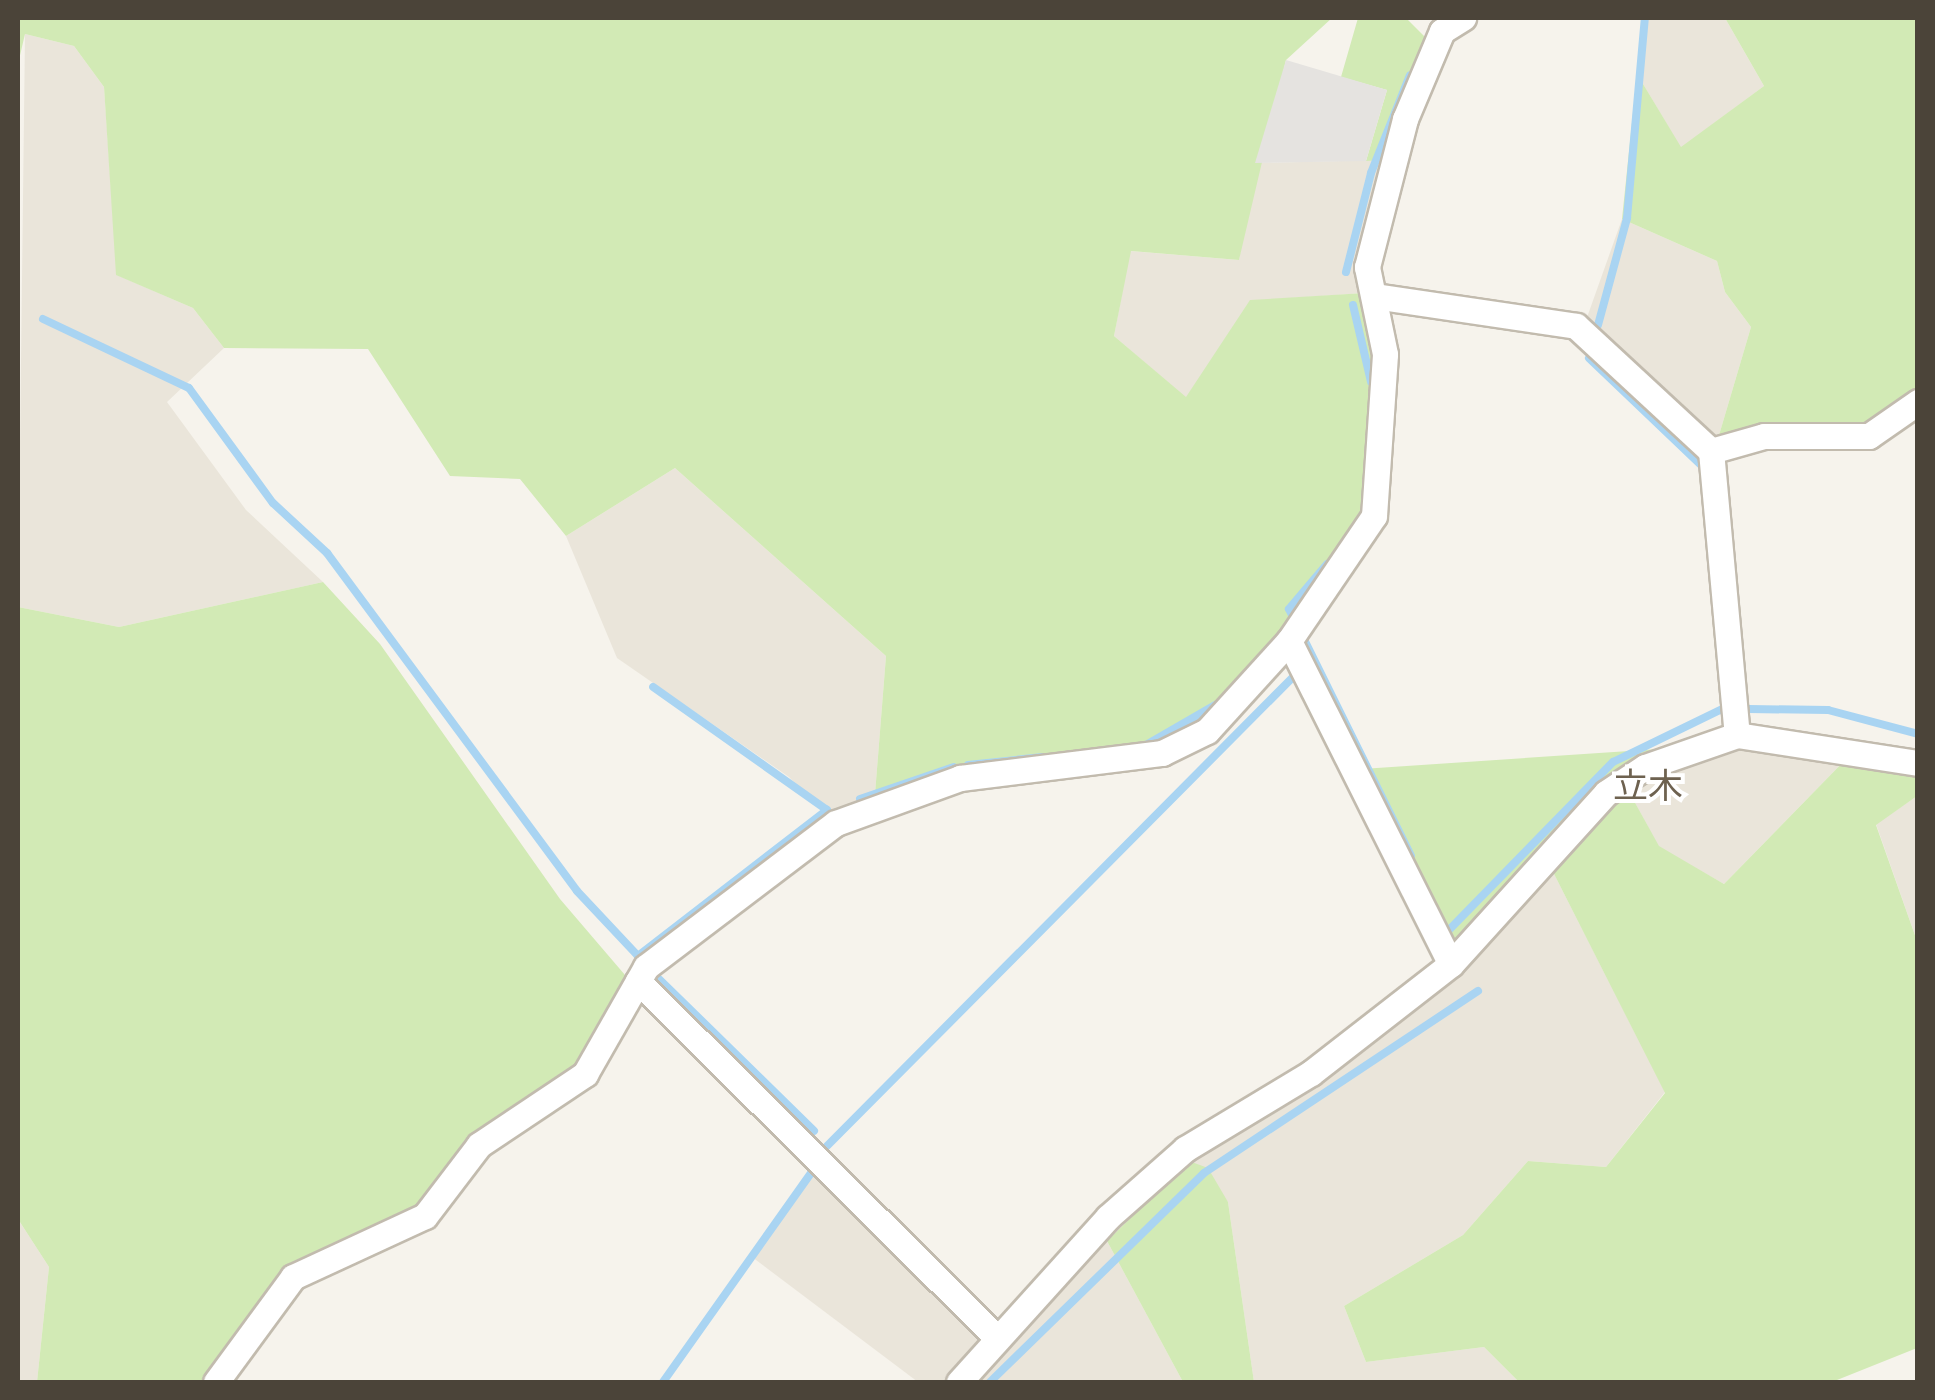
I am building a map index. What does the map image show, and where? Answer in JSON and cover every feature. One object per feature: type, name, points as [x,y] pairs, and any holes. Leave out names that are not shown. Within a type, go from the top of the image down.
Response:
[{"type":"street","points":[[216,1382],[293,1277],[402,1233],[449,1192],[479,1145],[585,1074],[638,981],[836,824],[960,778],[1162,753],[1206,731],[1366,540],[1374,516],[1385,354],[1374,296],[1374,236],[1405,119],[1442,22]]},
{"type":"street","points":[[1374,296],[1576,326],[1711,451],[1737,734]]},
{"type":"street","points":[[1711,451],[1764,436],[1869,436],[1918,402]]},
{"type":"street","points":[[1295,627],[1451,964]]},
{"type":"street","points":[[959,1382],[1108,1217],[1185,1149],[1311,1073],[1451,964],[1606,793],[1646,767],[1737,734],[1918,763]]},
{"type":"street","points":[[638,981],[997,1338]]},
{"type":"shaded area","points":[[1644,18],[1725,18],[1764,86],[1681,148],[1637,74]]},
{"type":"shaded area","points":[[25,34],[74,46],[104,87],[117,275],[193,308],[224,348],[167,402],[246,510],[323,582],[119,627],[18,607]]},
{"type":"shaded area","points":[[1286,60],[1387,90],[1366,161],[1255,163]]},
{"type":"shaded area","points":[[1384,160],[1363,227],[1365,293],[1250,301],[1186,398],[1114,336],[1130,251],[1239,260],[1255,163]]},
{"type":"shaded area","points":[[1622,219],[1717,261],[1725,292],[1751,327],[1717,442],[1585,323]]},
{"type":"shaded area","points":[[675,468],[886,656],[875,794],[828,817],[789,777],[617,658],[566,536]]},
{"type":"shaded area","points":[[1755,744],[1849,756],[1724,884],[1659,847],[1628,790],[1709,752]]},
{"type":"shaded area","points":[[1917,796],[1917,941],[1876,824]]},
{"type":"shaded area","points":[[1552,870],[1665,1092],[1606,1167],[1528,1161],[1463,1235],[1344,1306],[1366,1362],[1484,1347],[1519,1382],[1254,1382],[1228,1202],[1189,1161],[1339,1068],[1493,940]]},
{"type":"shaded area","points":[[817,1167],[980,1327],[982,1342],[948,1382],[918,1382],[752,1257]]},
{"type":"shaded area","points":[[18,1219],[49,1267],[37,1382],[18,1382]]},
{"type":"shaded area","points":[[1107,1241],[1183,1382],[971,1382],[970,1381]]},
{"type":"green space","points":[[18,18],[1332,18],[1286,60],[1239,260],[1131,251],[1114,336],[1186,397],[1250,300],[1365,293],[1380,356],[1372,489],[1347,554],[1215,713],[1158,745],[961,769],[875,794],[886,656],[675,468],[566,536],[520,479],[450,476],[368,349],[224,348],[193,308],[116,275],[104,87],[74,46],[25,34],[18,64]]},
{"type":"green space","points":[[1358,18],[1406,18],[1433,45],[1384,160],[1366,161],[1387,90],[1341,77]]},
{"type":"green space","points":[[1725,18],[1917,18],[1917,392],[1874,426],[1717,442],[1751,327],[1725,292],[1717,261],[1622,219],[1637,74],[1681,147],[1764,86]]},
{"type":"green space","points":[[323,582],[380,644],[560,899],[625,975],[627,994],[576,1071],[510,1108],[404,1221],[290,1272],[206,1382],[37,1382],[49,1267],[18,1219],[18,607],[119,627]]},
{"type":"green space","points":[[1659,749],[1627,764],[1455,946],[1362,769]]},
{"type":"green space","points":[[1849,756],[1917,775],[1917,796],[1876,825],[1917,941],[1917,1348],[1832,1382],[1519,1382],[1484,1347],[1366,1362],[1344,1306],[1463,1235],[1528,1161],[1606,1167],[1665,1093],[1552,870],[1628,790],[1659,846],[1724,884]]},
{"type":"green space","points":[[1189,1161],[1208,1168],[1228,1202],[1254,1382],[1183,1382],[1107,1241]]},
{"type":"waterway","points":[[1598,325],[1627,218],[1645,18]]},
{"type":"waterway","points":[[1346,272],[1371,173],[1410,75]]},
{"type":"waterway","points":[[1353,305],[1371,382]]},
{"type":"waterway","points":[[43,319],[189,388],[273,503],[327,553],[577,891],[638,956],[827,810],[653,687]]},
{"type":"waterway","points":[[1589,358],[1706,470]]},
{"type":"waterway","points":[[1327,564],[1289,609],[1411,856]]},
{"type":"waterway","points":[[827,1146],[1294,676]]},
{"type":"waterway","points":[[1146,745],[1215,705]]},
{"type":"waterway","points":[[1446,933],[1613,762],[1724,708]]},
{"type":"waterway","points":[[1749,709],[1828,710],[1918,734]]},
{"type":"waterway","points":[[968,765],[1043,757]]},
{"type":"waterway","points":[[860,799],[954,767]]},
{"type":"waterway","points":[[659,979],[814,1131]]},
{"type":"waterway","points":[[990,1382],[1204,1173],[1478,991]]},
{"type":"waterway","points":[[663,1382],[811,1173]]},
{"type":"district","name":"立木","points":[[1648,786]]}]
